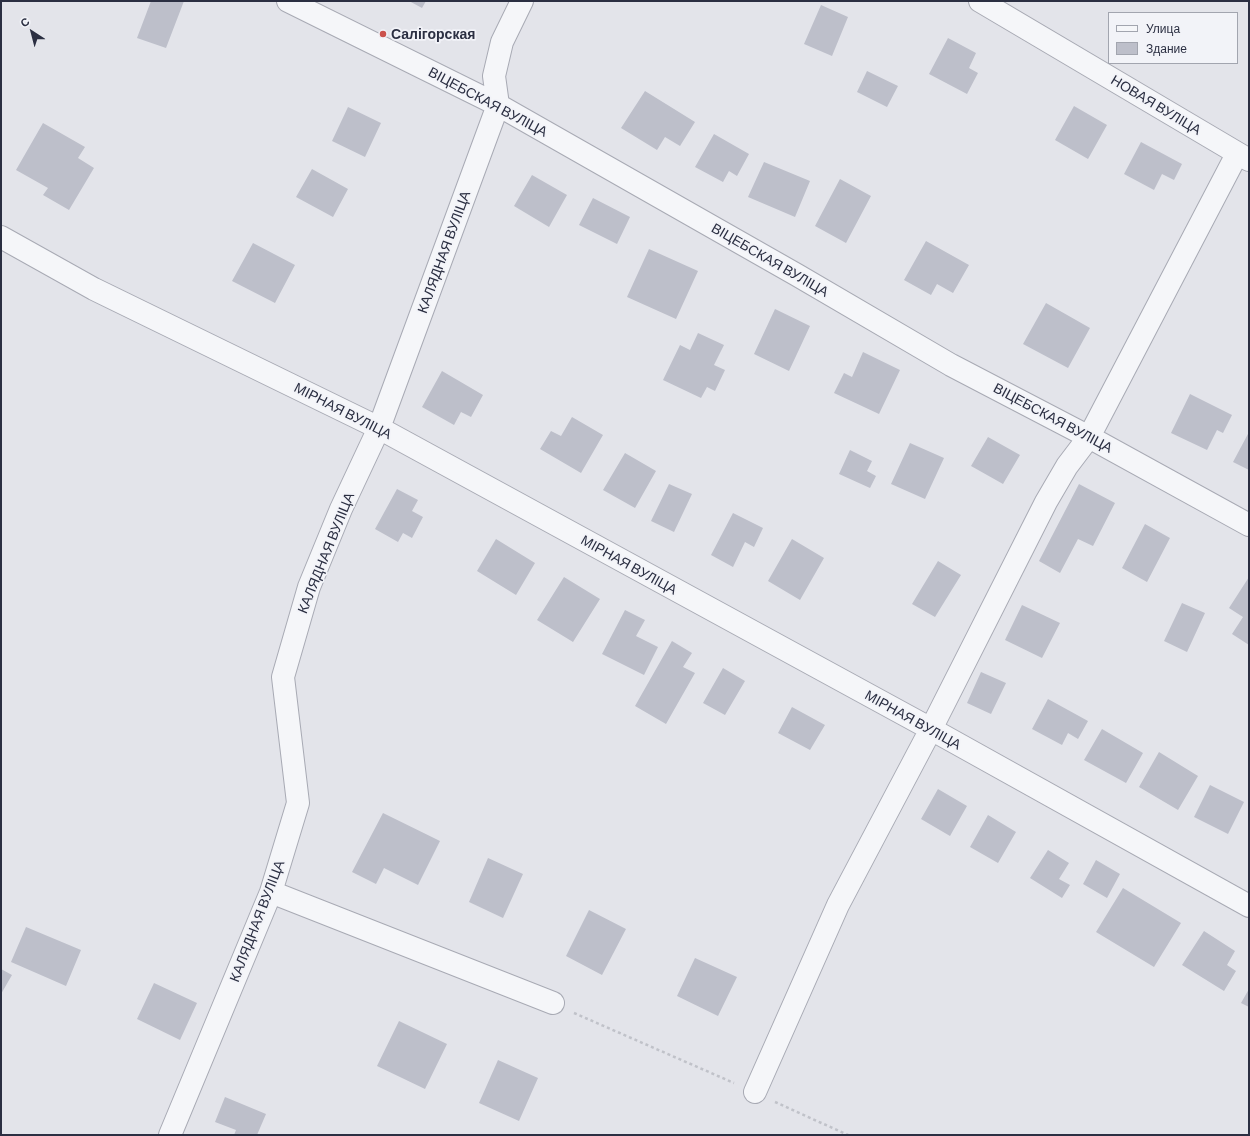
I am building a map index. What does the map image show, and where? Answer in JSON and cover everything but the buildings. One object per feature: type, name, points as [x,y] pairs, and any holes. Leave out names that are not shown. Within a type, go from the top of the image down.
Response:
[{"type":"street","name":"ВІЦЕБСКАЯ ВУЛІЦА","points":[[288,1],[498,105],[797,275],[951,365],[1089,437],[1249,525]]},
{"type":"street","name":"КАЛЯДНАЯ ВУЛІЦА","points":[[170,1135],[271,892],[298,802],[283,677],[309,587],[341,509],[379,428],[498,105],[494,76],[500,49],[522,1]]},
{"type":"street","name":"НОВАЯ ВУЛІЦА","points":[[980,1],[1243,157]]},
{"type":"street","points":[[755,1092],[838,905],[931,729],[1046,502],[1067,466],[1089,437],[1243,157]]},
{"type":"street","name":"МІРНАЯ ВУЛІЦА","points":[[1,237],[94,289],[379,428],[931,729],[1249,906]]},
{"type":"street","points":[[271,892],[553,1004]]},
{"type":"path","points":[[553,1004],[755,1092],[848,1135]]},
{"type":"place","name":"Салігорская","points":[[383,34]]}]
